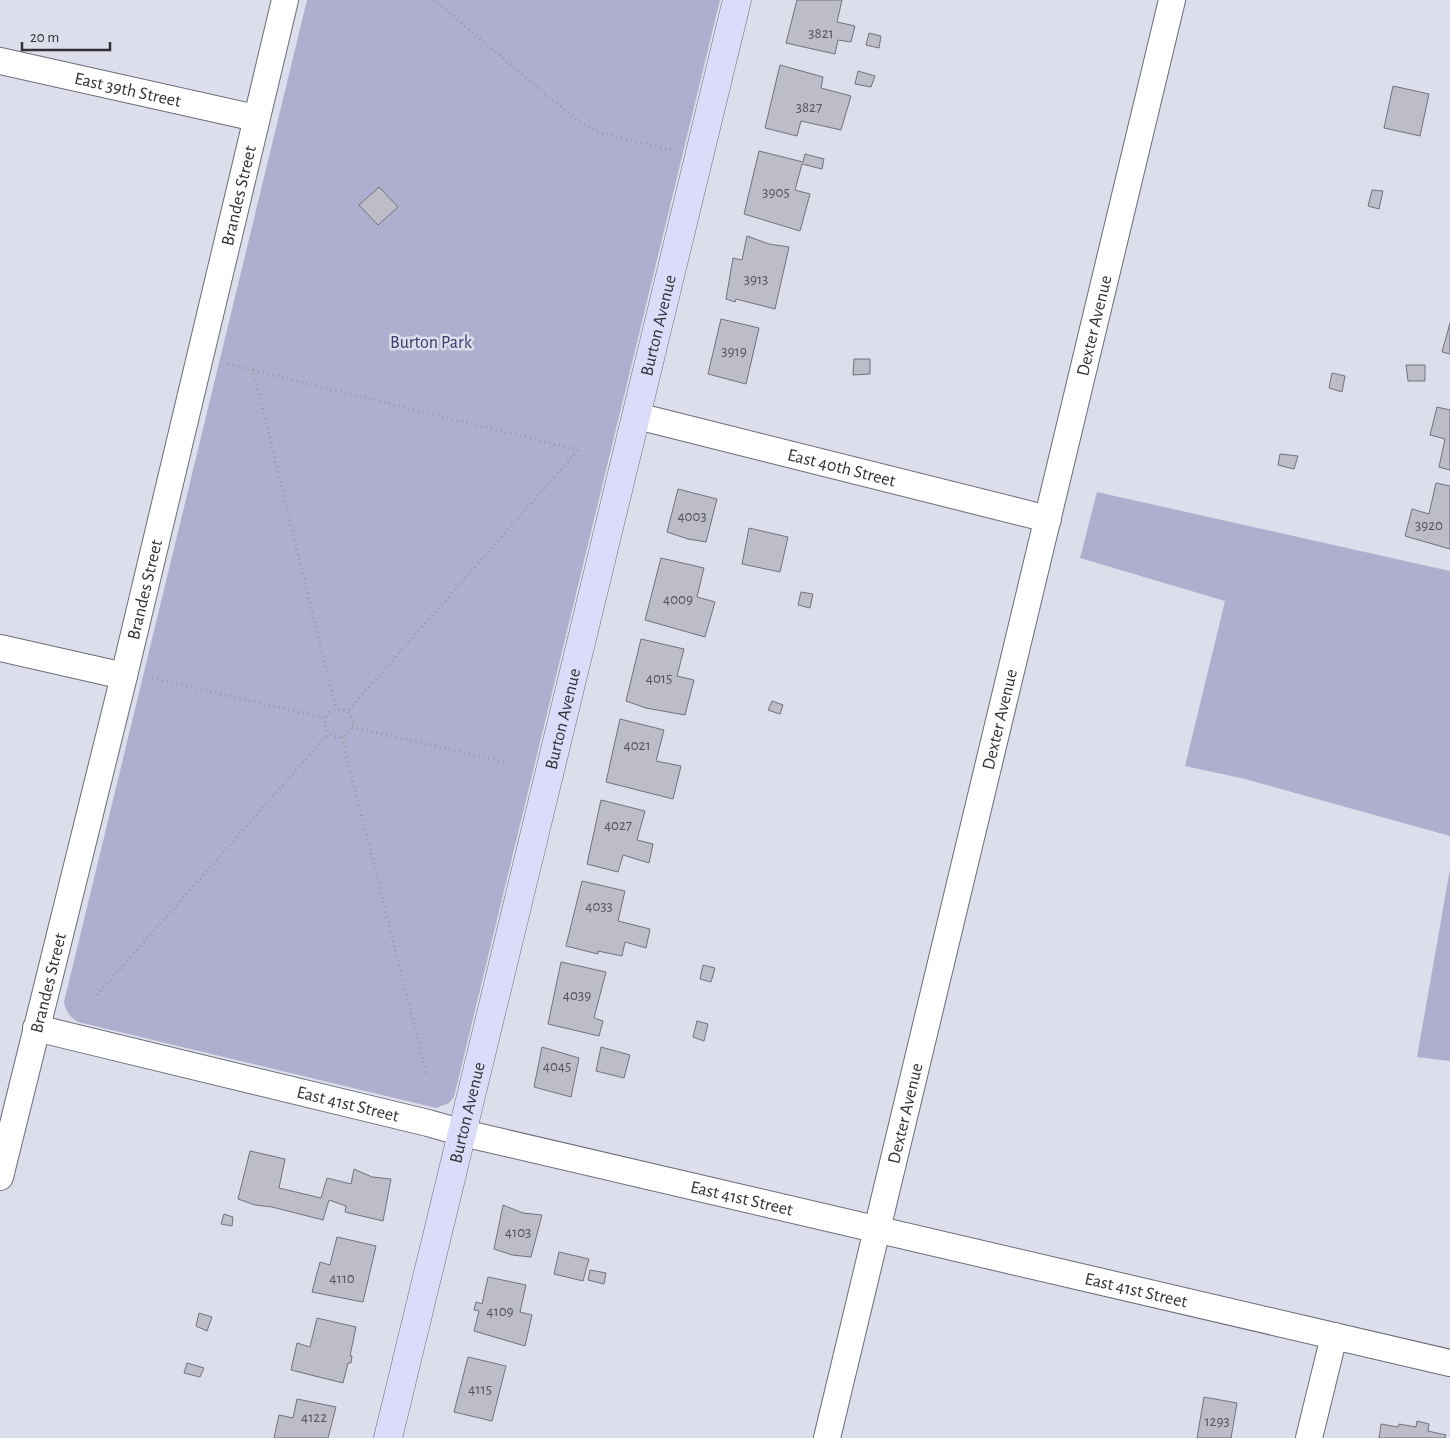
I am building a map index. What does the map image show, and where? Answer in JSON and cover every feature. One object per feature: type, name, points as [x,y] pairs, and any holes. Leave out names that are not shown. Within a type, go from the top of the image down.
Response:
[{"type":"street","name":"Brandes Street","points":[[0,1177],[36,1028],[134,676],[256,118],[285,0]]},
{"type":"street","name":"Burton Avenue","points":[[388,1438],[737,0]]},
{"type":"street","name":"Dexter Avenue","points":[[827,1438],[1172,0]]},
{"type":"street","name":"East 39th Street","points":[[0,61],[256,118]]},
{"type":"street","name":"East 40th Street","points":[[637,416],[1048,519]]},
{"type":"street","points":[[0,648],[134,676]]},
{"type":"street","name":"East 41st Street","points":[[36,1028],[428,1123],[463,1134],[1450,1363]]},
{"type":"street","points":[[1309,1438],[1334,1336]]},
{"type":"path","points":[[434,0],[579,122],[598,132],[674,150]]},
{"type":"path","points":[[220,363],[579,450],[348,712]]},
{"type":"path","points":[[253,370],[336,709]]},
{"type":"path","points":[[134,676],[325,718]]},
{"type":"path","points":[[342,708],[352,716],[352,727],[342,737],[332,736],[324,726],[325,718],[336,709],[342,708]]},
{"type":"path","points":[[352,727],[505,762]]},
{"type":"path","points":[[97,995],[329,733]]},
{"type":"path","points":[[342,737],[428,1076]]},
{"type":"green space","name":"Burton Park","points":[[307,0],[720,0],[454,1097],[449,1103],[436,1108],[78,1022],[69,1014],[64,1002]]},
{"type":"green space","points":[[1097,492],[1450,571],[1450,836],[1245,779],[1185,766],[1225,601],[1080,558]]},
{"type":"green space","points":[[1450,869],[1450,1061],[1417,1057]]},
{"type":"building","points":[[797,0],[842,0],[837,22],[855,26],[851,42],[838,40],[835,54],[786,43]]},
{"type":"building","points":[[869,33],[881,36],[879,48],[866,45]]},
{"type":"building","points":[[780,65],[823,77],[821,88],[851,96],[841,130],[801,121],[797,136],[765,128]]},
{"type":"building","points":[[858,71],[875,76],[871,87],[855,84]]},
{"type":"building","points":[[1393,86],[1429,94],[1420,136],[1384,128]]},
{"type":"building","points":[[759,151],[803,162],[805,154],[824,159],[822,169],[802,164],[795,190],[810,194],[800,231],[744,214]]},
{"type":"building","points":[[379,187],[398,207],[378,225],[359,205]]},
{"type":"building","points":[[1372,190],[1383,191],[1379,209],[1368,206]]},
{"type":"building","points":[[747,236],[769,244],[789,247],[775,309],[736,299],[735,302],[726,299],[733,258],[742,260]]},
{"type":"building","points":[[721,319],[759,328],[746,384],[708,374]]},
{"type":"building","points":[[1450,323],[1450,354],[1442,352]]},
{"type":"building","points":[[854,359],[870,359],[870,374],[853,375]]},
{"type":"building","points":[[1406,365],[1425,365],[1425,381],[1408,381]]},
{"type":"building","points":[[1332,373],[1345,376],[1342,392],[1329,388]]},
{"type":"building","points":[[1437,407],[1450,410],[1450,470],[1439,467],[1445,439],[1430,435]]},
{"type":"building","points":[[1280,454],[1298,456],[1294,469],[1278,465]]},
{"type":"building","points":[[1436,483],[1450,486],[1450,549],[1405,536],[1412,509],[1429,514]]},
{"type":"building","points":[[678,489],[717,499],[706,542],[688,539],[667,532]]},
{"type":"building","points":[[749,528],[788,537],[780,572],[742,564]]},
{"type":"building","points":[[661,558],[704,568],[697,597],[715,602],[705,637],[645,620]]},
{"type":"building","points":[[801,592],[813,594],[810,608],[798,605]]},
{"type":"building","points":[[641,639],[684,649],[677,676],[694,680],[685,715],[646,708],[626,701]]},
{"type":"building","points":[[772,701],[783,705],[780,714],[768,710]]},
{"type":"building","points":[[620,719],[664,730],[656,761],[681,766],[673,799],[606,782]]},
{"type":"building","points":[[601,800],[645,811],[637,840],[653,844],[649,863],[623,855],[618,872],[587,864]]},
{"type":"building","points":[[582,881],[625,891],[618,921],[650,929],[646,948],[625,942],[622,956],[598,951],[598,954],[566,946]]},
{"type":"building","points":[[561,962],[606,972],[594,1018],[603,1021],[599,1036],[548,1024]]},
{"type":"building","points":[[703,965],[715,968],[711,982],[700,979]]},
{"type":"building","points":[[697,1021],[708,1024],[704,1041],[693,1037]]},
{"type":"building","points":[[542,1047],[579,1058],[571,1097],[534,1087]]},
{"type":"building","points":[[601,1047],[630,1055],[624,1078],[596,1071]]},
{"type":"building","points":[[250,1151],[285,1159],[279,1188],[321,1198],[327,1178],[351,1184],[354,1169],[372,1177],[391,1179],[383,1221],[345,1212],[346,1206],[329,1200],[323,1220],[272,1207],[255,1205],[238,1199]]},
{"type":"building","points":[[503,1205],[523,1213],[542,1215],[531,1257],[512,1255],[494,1249]]},
{"type":"building","points":[[224,1214],[233,1217],[232,1226],[221,1224]]},
{"type":"building","points":[[337,1237],[376,1246],[363,1302],[312,1292],[320,1262],[330,1265]]},
{"type":"building","points":[[559,1252],[589,1259],[583,1281],[554,1274]]},
{"type":"building","points":[[590,1270],[606,1273],[604,1284],[588,1280]]},
{"type":"building","points":[[488,1277],[526,1285],[520,1312],[532,1315],[525,1346],[474,1331],[479,1311],[474,1310],[476,1302],[482,1304]]},
{"type":"building","points":[[199,1313],[212,1317],[207,1331],[196,1326]]},
{"type":"building","points":[[317,1318],[356,1327],[350,1356],[352,1356],[351,1363],[348,1363],[343,1383],[291,1370],[297,1343],[310,1347]]},
{"type":"building","points":[[468,1357],[506,1366],[492,1421],[454,1412]]},
{"type":"building","points":[[187,1363],[204,1368],[200,1377],[184,1373]]},
{"type":"building","points":[[1204,1397],[1237,1403],[1231,1438],[1197,1438]]},
{"type":"building","points":[[297,1399],[336,1407],[328,1438],[274,1438],[279,1415],[293,1418]]},
{"type":"building","points":[[1417,1421],[1429,1424],[1428,1431],[1446,1435],[1445,1438],[1379,1438],[1381,1424],[1398,1427],[1399,1424],[1416,1427]]}]
